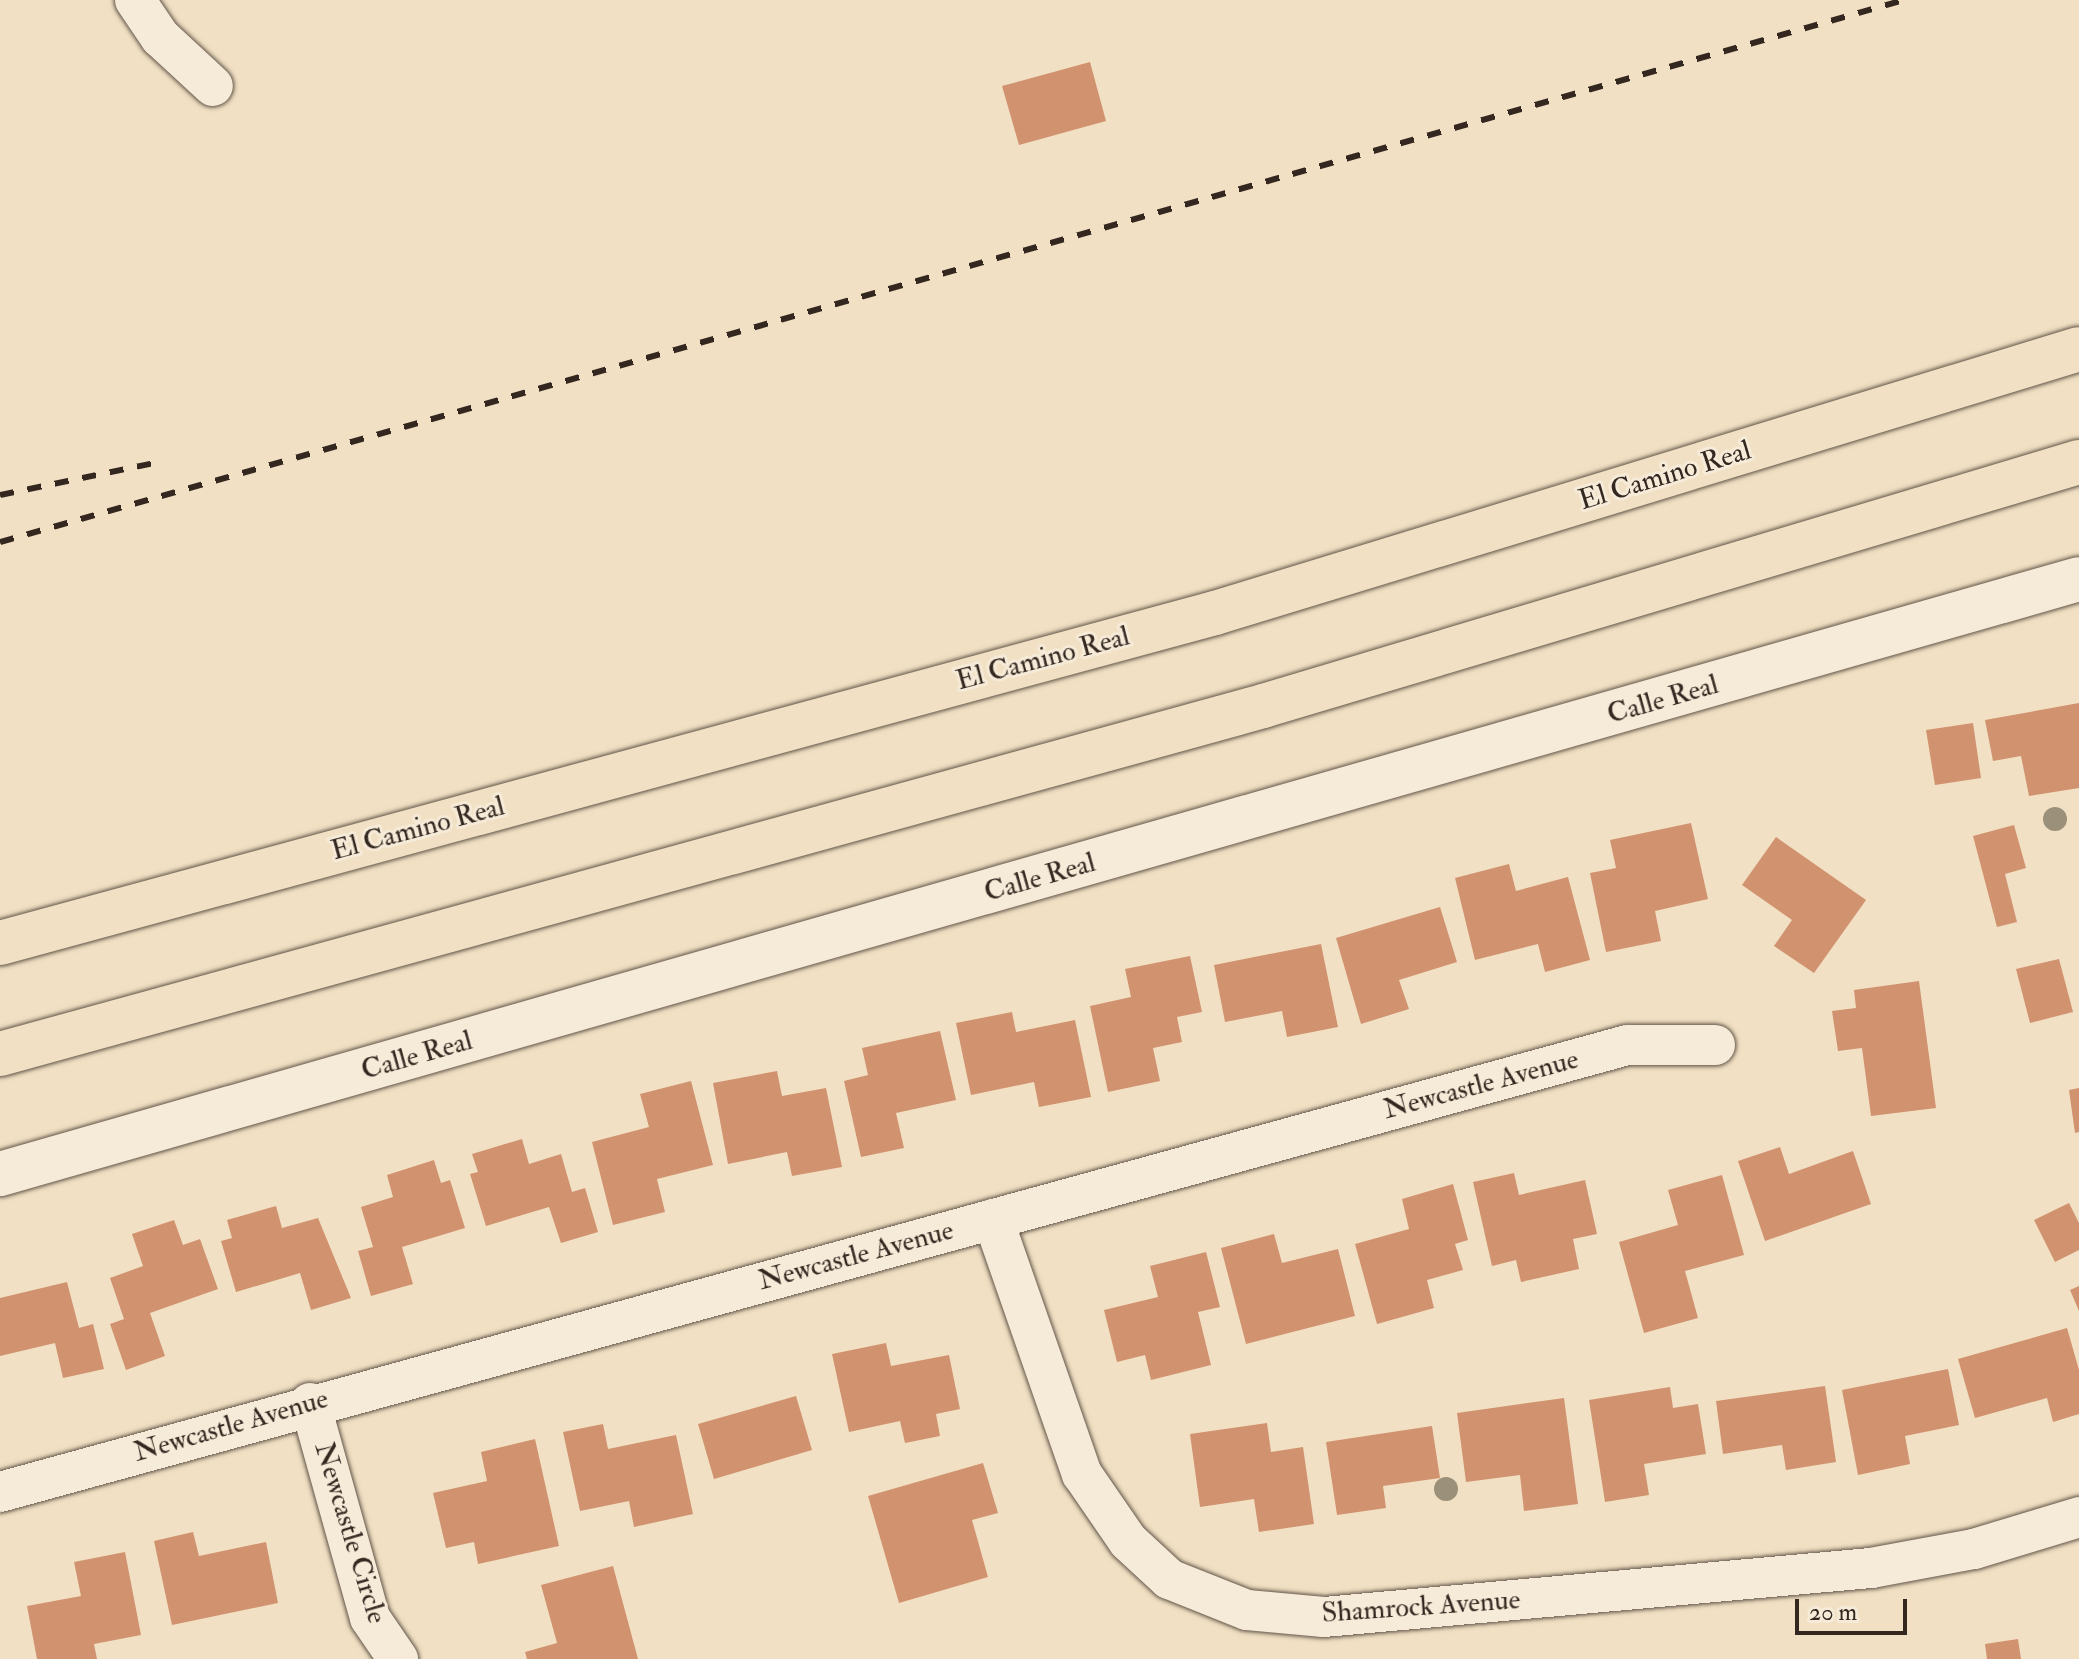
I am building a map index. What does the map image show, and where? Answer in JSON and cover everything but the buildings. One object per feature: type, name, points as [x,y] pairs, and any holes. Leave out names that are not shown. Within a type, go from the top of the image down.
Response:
[{"type":"highway","name":"El Camino Real","points":[[0,943],[1215,613],[2079,349]]},
{"type":"highway","points":[[0,1054],[1263,706],[2079,462]]},
{"type":"main road","name":"Calle Real","points":[[0,1174],[2079,579]]},
{"type":"street","points":[[135,0],[160,37],[213,86]]},
{"type":"street","name":"Newcastle Avenue","points":[[0,1492],[310,1403],[1627,1045],[1715,1045]]},
{"type":"street","name":"Shamrock Avenue","points":[[993,1219],[1082,1474],[1128,1541],[1169,1579],[1247,1610],[1324,1617],[1871,1568],[2077,1523]]},
{"type":"street","name":"Newcastle Circle","points":[[310,1403],[370,1618],[398,1659]]},
{"type":"railway","points":[[0,542],[1904,0]]},
{"type":"railway","points":[[0,495],[154,463]]}]
